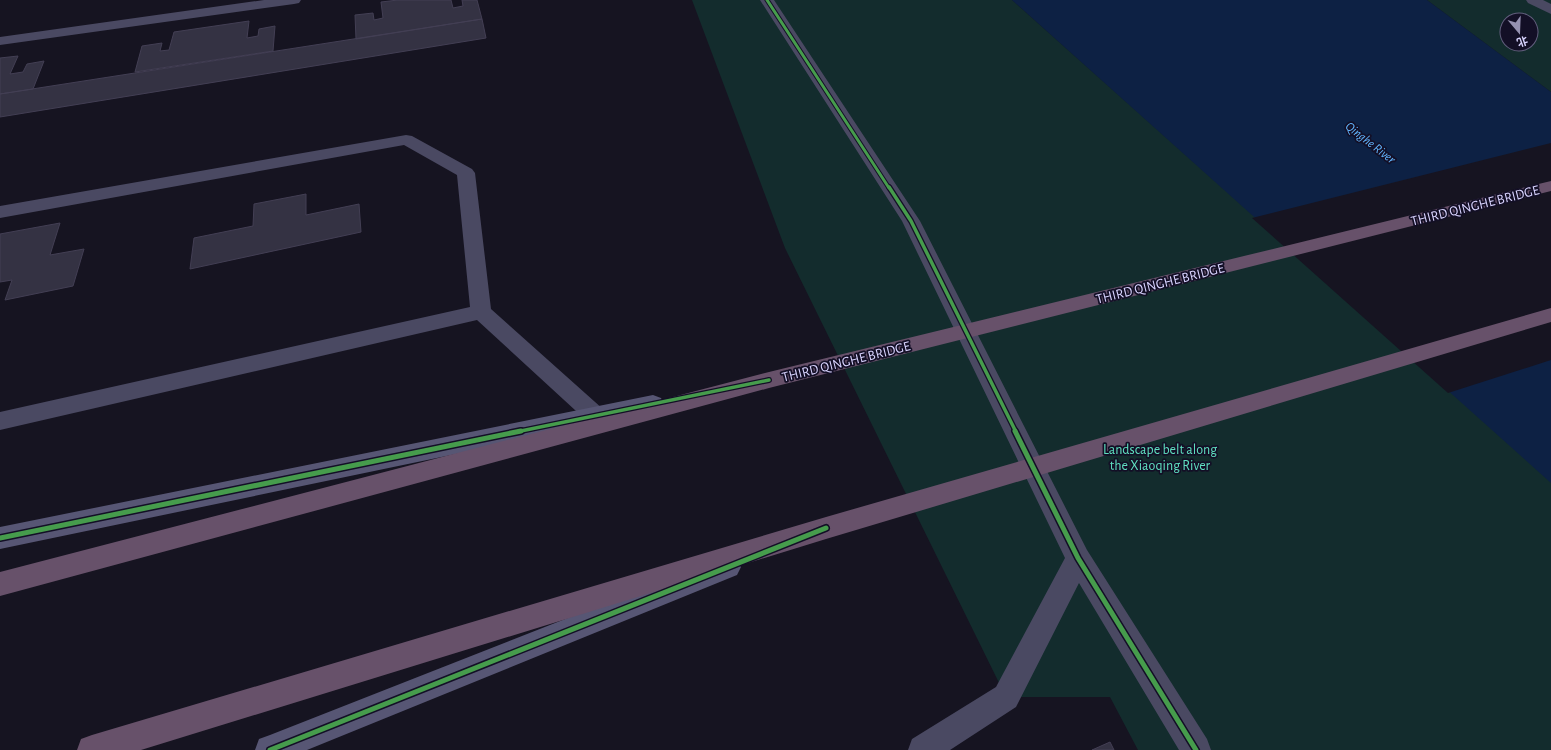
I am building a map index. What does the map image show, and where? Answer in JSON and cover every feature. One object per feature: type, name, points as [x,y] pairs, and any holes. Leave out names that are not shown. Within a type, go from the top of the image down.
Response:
[{"type":"highway","name":"THIRD QINGHE BRIDGE","points":[[0,584],[769,380],[1551,186]]},
{"type":"highway","points":[[92,750],[826,528],[1551,315]]},
{"type":"street","points":[[0,41],[294,0]]},
{"type":"street","points":[[766,0],[911,221],[1078,558],[1196,750]]},
{"type":"street","points":[[1533,0],[1551,10]]},
{"type":"street","points":[[0,212],[406,140],[466,173],[481,312],[596,416]]},
{"type":"street","points":[[0,421],[481,312]]},
{"type":"street","points":[[0,538],[769,380]]},
{"type":"street","points":[[270,750],[826,528]]},
{"type":"street","points":[[923,750],[1006,697],[1078,558]]},
{"type":"green space","name":"Landscape belt along the Xiaoqing River","points":[[692,0],[1012,0],[1551,481],[1551,750],[1138,750],[1110,697],[1006,697],[785,248]]},
{"type":"green space","points":[[1427,0],[1551,0],[1551,92]]},
{"type":"water","name":"Qinghe River","points":[[1012,0],[1427,0],[1551,92],[1551,483]]},
{"type":"pier","points":[[1551,143],[1551,360],[1448,393],[1252,218]]},
{"type":"building","points":[[398,0],[451,0],[453,8],[463,6],[462,0],[477,0],[482,19],[356,39],[355,15],[373,13],[374,20],[383,18],[381,2]]},
{"type":"building","points":[[482,19],[486,38],[0,117],[0,94]]},
{"type":"building","points":[[249,21],[247,38],[258,36],[259,29],[275,26],[273,51],[135,72],[142,46],[162,43],[160,51],[169,50],[174,32]]},
{"type":"building","points":[[18,56],[10,74],[23,72],[27,64],[44,61],[33,89],[0,94],[0,58]]},
{"type":"building","points":[[306,194],[306,215],[359,204],[361,232],[190,269],[194,238],[253,226],[254,204]]},
{"type":"building","points":[[60,223],[50,255],[84,249],[73,286],[5,300],[12,280],[0,282],[0,234]]},
{"type":"building","points":[[1110,742],[1114,750],[1092,750]]},
{"type":"cycle path","points":[[767,0],[911,221],[1078,558],[1196,750]]},
{"type":"cycle path","points":[[0,538],[769,380]]},
{"type":"cycle path","points":[[270,750],[826,528]]}]
